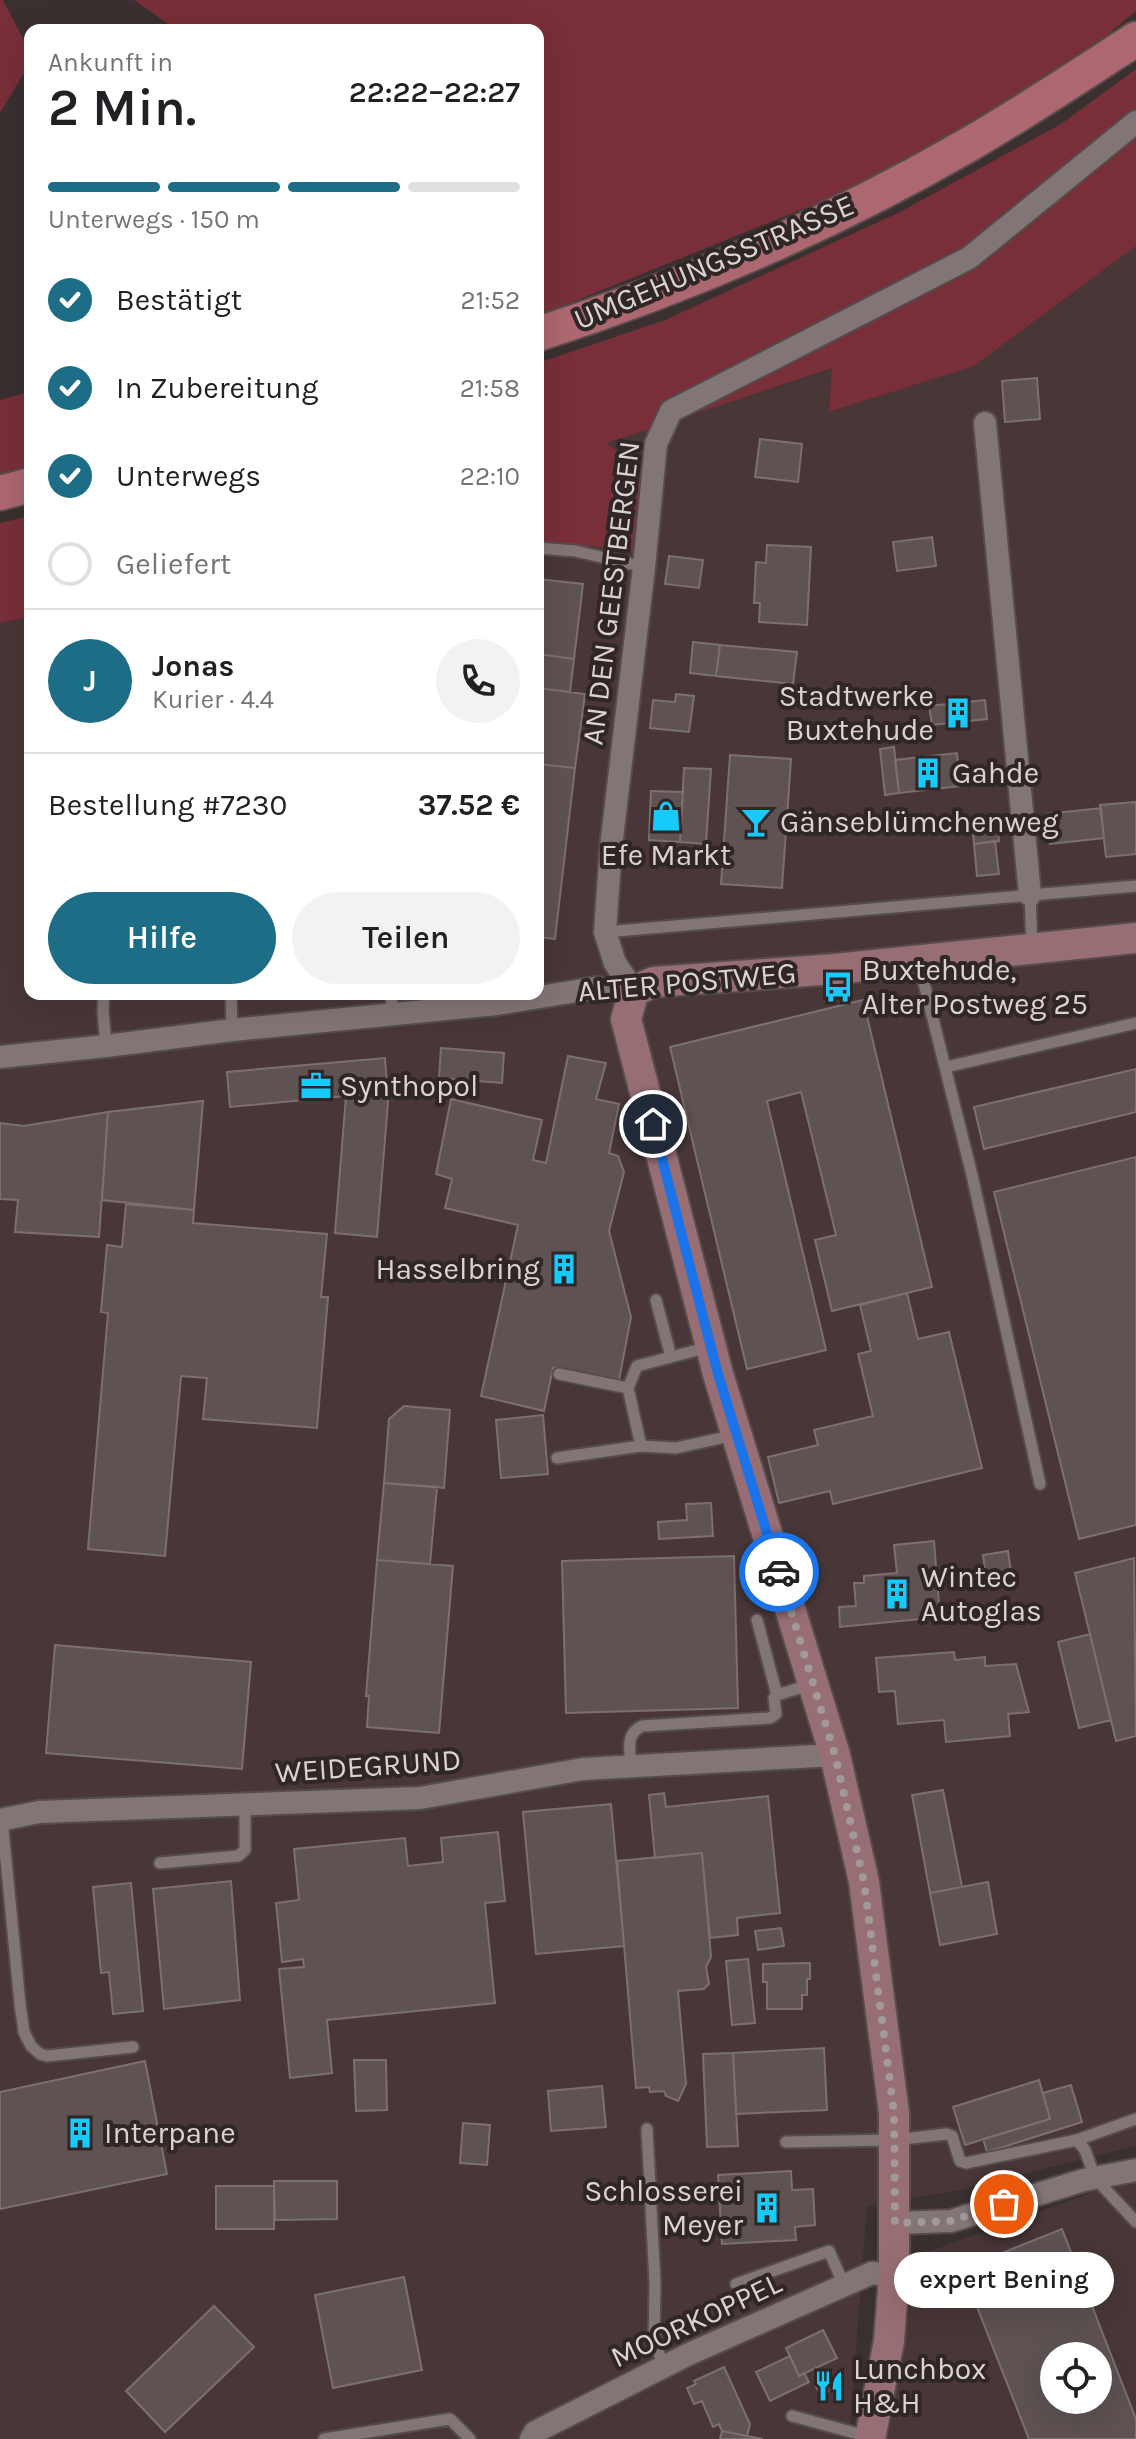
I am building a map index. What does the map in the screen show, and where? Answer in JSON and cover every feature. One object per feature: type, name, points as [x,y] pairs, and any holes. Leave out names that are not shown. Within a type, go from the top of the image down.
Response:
[{"type":"main road","name":"UMGEHUNGSSTRASSE","points":[[544,332],[587,318],[803,231],[967,146],[1136,39]]},
{"type":"main road","points":[[0,493],[24,487]]},
{"type":"street","name":"AN DEN GEESTBERGEN","points":[[634,991],[609,952],[605,932],[611,847],[656,444],[671,411],[969,258],[1136,122]]},
{"type":"street","points":[[985,423],[1030,895]]},
{"type":"street","name":"ALTER POSTWEG","points":[[544,996],[595,988],[634,991],[654,982],[918,961],[1136,938]]},
{"type":"street","points":[[634,991],[626,1019],[711,1347],[835,1755],[864,1882],[894,2113],[894,2276],[889,2341],[870,2438]]},
{"type":"street","name":"ALTER POSTWEG","points":[[0,1057],[232,1030],[392,1005],[497,1004],[522,1000]]},
{"type":"street","name":"WEIDEGRUND","points":[[1,1820],[39,1812],[420,1798],[583,1769],[835,1755]]},
{"type":"street","points":[[895,2223],[951,2221],[1095,2178],[1136,2170]]},
{"type":"street","name":"MOORKOPPEL","points":[[531,2439],[535,2432],[664,2366],[844,2285],[872,2273],[894,2276]]},
{"type":"lane","points":[[544,548],[575,551],[644,567]]},
{"type":"lane","points":[[605,932],[1136,886]]},
{"type":"lane","points":[[1030,895],[1032,949]]},
{"type":"lane","points":[[918,961],[972,1175],[1040,1484]]},
{"type":"lane","points":[[104,1000],[106,1046]]},
{"type":"lane","points":[[231,1000],[232,1030]]},
{"type":"lane","points":[[946,1067],[1136,1023]]},
{"type":"lane","points":[[656,1300],[671,1357]]},
{"type":"lane","points":[[641,1446],[628,1388],[637,1366],[711,1347]]},
{"type":"lane","points":[[559,1374],[628,1388]]},
{"type":"lane","points":[[557,1458],[641,1446],[676,1448],[736,1434]]},
{"type":"lane","points":[[757,1620],[777,1695]]},
{"type":"lane","points":[[631,1766],[630,1739],[642,1726],[770,1718],[776,1714],[774,1698],[777,1695],[813,1684]]},
{"type":"lane","points":[[160,1863],[238,1856],[245,1850],[245,1804]]},
{"type":"lane","points":[[1,1820],[20,2004],[24,2032],[31,2046],[47,2056],[133,2047]]},
{"type":"lane","points":[[786,2142],[894,2140],[950,2135],[957,2157],[966,2163],[1077,2140],[1136,2119]]},
{"type":"lane","points":[[647,2129],[655,2283],[654,2341],[664,2366]]},
{"type":"lane","points":[[1077,2140],[1085,2150],[1095,2178],[1136,2222]]},
{"type":"lane","points":[[736,2284],[829,2251],[844,2285]]},
{"type":"lane","points":[[792,2416],[870,2438]]},
{"type":"lane","points":[[324,2439],[450,2419],[470,2439]]},
{"type":"shaded area","points":[[0,0],[3,0],[24,40],[24,73],[0,113]]},
{"type":"shaded area","points":[[134,0],[1136,0],[1136,11],[1064,71],[862,185],[544,314],[544,24],[168,24]]},
{"type":"shaded area","points":[[1136,69],[1136,246],[974,366],[829,412],[832,368],[607,443],[645,474],[634,550],[544,542],[544,361],[665,320],[900,212],[1061,124]]},
{"type":"shaded area","points":[[1136,246],[1136,2146],[955,2191],[867,2206],[849,2439],[0,2439],[0,623],[24,618],[24,1000],[544,1000],[544,542],[634,550],[606,443],[833,368],[829,412],[974,366]]},
{"type":"shaded area","points":[[24,394],[24,472],[0,478],[0,400]]},
{"type":"shaded area","points":[[24,517],[24,618],[0,623],[0,523]]},
{"type":"shaded area","points":[[1136,2180],[1136,2439],[888,2439],[919,2255],[1118,2183]]},
{"type":"building","points":[[1037,378],[1040,419],[1005,422],[1002,381]]},
{"type":"building","points":[[760,439],[802,444],[798,482],[755,477]]},
{"type":"building","points":[[932,537],[936,566],[897,571],[893,542]]},
{"type":"building","points":[[767,545],[811,547],[807,625],[759,622],[760,603],[754,603],[756,562],[766,563]]},
{"type":"building","points":[[669,556],[703,560],[699,588],[665,584]]},
{"type":"building","points":[[544,580],[583,584],[574,659],[544,655]]},
{"type":"building","points":[[693,642],[720,645],[716,676],[690,673]]},
{"type":"building","points":[[720,645],[797,652],[793,684],[716,676]]},
{"type":"building","points":[[544,655],[574,659],[570,692],[544,689]]},
{"type":"building","points":[[544,689],[585,694],[575,768],[544,765]]},
{"type":"building","points":[[676,694],[694,696],[689,732],[650,728],[653,700],[675,702]]},
{"type":"building","name":"Stadtwerke Buxtehude","points":[[985,700],[987,719],[932,725],[929,706]]},
{"type":"building","points":[[894,747],[899,793],[885,795],[880,749]]},
{"type":"building","name":"Gahde","points":[[957,753],[960,786],[899,793],[895,760]]},
{"type":"building","name":"Gänseblümchenweg","points":[[730,755],[791,759],[782,888],[721,884]]},
{"type":"building","points":[[544,765],[575,768],[555,939],[544,938]]},
{"type":"building","points":[[684,768],[711,769],[706,844],[680,842]]},
{"type":"building","name":"Efe Markt","points":[[651,791],[683,792],[680,842],[649,840]]},
{"type":"building","points":[[1136,802],[1136,854],[1106,857],[1100,805]]},
{"type":"building","points":[[1101,808],[1104,838],[1050,844],[1047,814]]},
{"type":"building","points":[[997,821],[999,841],[974,844],[972,824]]},
{"type":"building","points":[[995,841],[999,874],[977,876],[974,844]]},
{"type":"building","points":[[863,1000],[932,1287],[832,1311],[815,1240],[836,1235],[801,1092],[767,1101],[826,1350],[747,1369],[670,1047]]},
{"type":"building","points":[[441,1048],[504,1053],[502,1083],[439,1078]]},
{"type":"building","name":"Hasselbring","points":[[568,1056],[606,1063],[596,1099],[619,1104],[609,1153],[618,1156],[624,1172],[609,1231],[631,1317],[619,1380],[553,1368],[544,1411],[481,1396],[518,1225],[445,1208],[452,1179],[436,1174],[451,1099],[542,1120],[533,1160],[546,1163]]},
{"type":"building","points":[[385,1058],[388,1102],[377,1237],[335,1233],[346,1096],[230,1107],[227,1072]]},
{"type":"building","points":[[1136,1069],[1136,1112],[984,1149],[974,1107]]},
{"type":"building","points":[[203,1101],[194,1210],[102,1200],[108,1112]]},
{"type":"building","points":[[108,1112],[99,1237],[15,1232],[18,1200],[0,1199],[0,1123],[24,1126]]},
{"type":"building","points":[[1136,1157],[1136,1525],[1079,1539],[994,1192]]},
{"type":"building","points":[[126,1204],[194,1210],[193,1223],[327,1234],[321,1297],[328,1297],[317,1428],[203,1419],[207,1378],[181,1376],[165,1556],[88,1549],[108,1313],[101,1312],[107,1245],[122,1247]]},
{"type":"building","points":[[907,1293],[918,1339],[949,1332],[982,1468],[833,1504],[830,1491],[779,1503],[768,1457],[818,1445],[814,1430],[873,1416],[858,1354],[871,1351],[860,1305]]},
{"type":"building","points":[[404,1406],[450,1410],[444,1488],[384,1483],[389,1419]]},
{"type":"building","points":[[543,1415],[548,1474],[501,1478],[496,1420]]},
{"type":"building","points":[[384,1483],[437,1487],[430,1564],[377,1560]]},
{"type":"building","points":[[711,1503],[713,1536],[659,1539],[658,1522],[687,1520],[686,1504]]},
{"type":"building","name":"Wintec Autoglas","points":[[934,1541],[940,1617],[840,1627],[839,1607],[856,1606],[854,1583],[864,1583],[864,1576],[897,1573],[894,1545]]},
{"type":"building","points":[[1008,1551],[1011,1572],[986,1576],[983,1555]]},
{"type":"building","points":[[734,1556],[738,1708],[566,1713],[562,1561]]},
{"type":"building","points":[[1134,1558],[1136,1736],[1116,1741],[1075,1573]]},
{"type":"building","points":[[377,1560],[453,1566],[439,1733],[367,1727],[369,1696],[366,1696]]},
{"type":"building","points":[[1090,1634],[1111,1720],[1079,1728],[1058,1642]]},
{"type":"building","points":[[55,1645],[251,1662],[242,1769],[46,1753]]},
{"type":"building","points":[[954,1652],[955,1660],[985,1657],[985,1666],[1016,1664],[1029,1712],[1008,1714],[1010,1736],[946,1742],[944,1720],[898,1724],[895,1691],[879,1692],[876,1658]]},
{"type":"building","points":[[943,1790],[962,1887],[930,1893],[912,1795]]},
{"type":"building","points":[[664,1793],[666,1807],[768,1796],[780,1913],[737,1918],[738,1935],[710,1938],[702,1853],[655,1858],[649,1795]]},
{"type":"building","points":[[611,1804],[624,1946],[536,1954],[523,1812]]},
{"type":"building","points":[[498,1832],[505,1901],[485,1903],[495,2003],[327,2020],[332,2073],[290,2078],[279,1969],[304,1967],[303,1959],[282,1962],[276,1903],[299,1900],[294,1849],[405,1838],[408,1866],[443,1862],[441,1838]]},
{"type":"building","points":[[702,1853],[711,1957],[706,1967],[709,1984],[704,1989],[678,1991],[686,2084],[678,2101],[666,2096],[664,2091],[650,2092],[649,2087],[636,2088],[617,1861]]},
{"type":"building","points":[[231,1881],[240,2000],[164,2009],[153,1889]]},
{"type":"building","points":[[988,1882],[997,1934],[940,1945],[930,1893]]},
{"type":"building","points":[[131,1883],[143,2011],[113,2014],[109,1972],[101,1973],[93,1887]]},
{"type":"building","points":[[781,1928],[784,1946],[758,1950],[755,1931]]},
{"type":"building","points":[[748,1959],[755,2023],[732,2025],[726,1961]]},
{"type":"building","points":[[810,1963],[810,1979],[807,1979],[807,1995],[802,1995],[802,2009],[767,2009],[763,1964]]},
{"type":"building","points":[[824,2048],[827,2110],[736,2114],[733,2053]]},
{"type":"building","points":[[733,2053],[738,2146],[707,2147],[703,2054]]},
{"type":"building","points":[[354,2060],[386,2060],[387,2110],[356,2111]]},
{"type":"building","name":"Interpane","points":[[145,2061],[167,2174],[0,2209],[0,2092]]},
{"type":"building","points":[[1039,2080],[1050,2119],[965,2145],[953,2107]]},
{"type":"building","points":[[1071,2085],[1082,2122],[987,2152],[983,2139],[1050,2119],[1043,2093]]},
{"type":"building","points":[[602,2086],[606,2127],[551,2131],[548,2091]]},
{"type":"building","points":[[463,2123],[490,2125],[487,2165],[460,2163]]},
{"type":"building","name":"Schlosserei Meyer","points":[[791,2171],[792,2190],[813,2189],[815,2225],[795,2227],[796,2240],[722,2244],[718,2175]]},
{"type":"building","points":[[274,2181],[337,2181],[337,2219],[275,2220]]},
{"type":"building","points":[[216,2186],[274,2186],[274,2229],[216,2229]]},
{"type":"building","points":[[1062,2229],[1106,2342],[1040,2342],[1040,2414],[1112,2414],[1112,2357],[1136,2419],[1136,2439],[1029,2439],[962,2269]]},
{"type":"building","points":[[404,2277],[422,2370],[333,2388],[315,2295]]},
{"type":"building","points":[[214,2306],[254,2347],[165,2432],[126,2391]]},
{"type":"building","points":[[823,2330],[837,2358],[799,2376],[786,2348]]},
{"type":"building","points":[[790,2356],[799,2376],[804,2373],[809,2382],[770,2401],[756,2372]]},
{"type":"building","points":[[724,2367],[750,2424],[747,2436],[722,2431],[719,2424],[713,2427],[702,2401],[694,2404],[687,2388],[696,2384],[694,2381]]},
{"type":"building","name":"Lunchbox H&H","points":[[836,2376],[841,2385],[821,2396],[816,2387]]},
{"type":"building","points":[[722,2431],[747,2436],[763,2439],[720,2439]]},
{"type":"way so far","points":[[779,1572],[835,1755],[864,1882],[894,2113],[895,2223],[951,2221],[1004,2204]]},
{"type":"place","name":"Stadtwerke Buxtehude","points":[[958,713]]},
{"type":"place","name":"Gahde","points":[[928,773]]},
{"type":"place","name":"Efe Markt","points":[[666,816]]},
{"type":"place","name":"Gänseblümchenweg","points":[[756,822]]},
{"type":"place","name":"Buxtehude, Alter Postweg 25","points":[[838,987]]},
{"type":"place","name":"Synthopol","points":[[316,1086]]},
{"type":"place","name":"Hasselbring","points":[[564,1269]]},
{"type":"place","name":"Wintec Autoglas","points":[[897,1594]]},
{"type":"place","name":"Interpane","points":[[80,2133]]},
{"type":"place","name":"expert Bening","points":[[1004,2204]]},
{"type":"place","name":"Schlosserei Meyer","points":[[767,2208]]},
{"type":"place","name":"Lunchbox H&H","points":[[829,2386]]},
{"type":"route","points":[[653,1124],[718,1374],[779,1572]]}]
